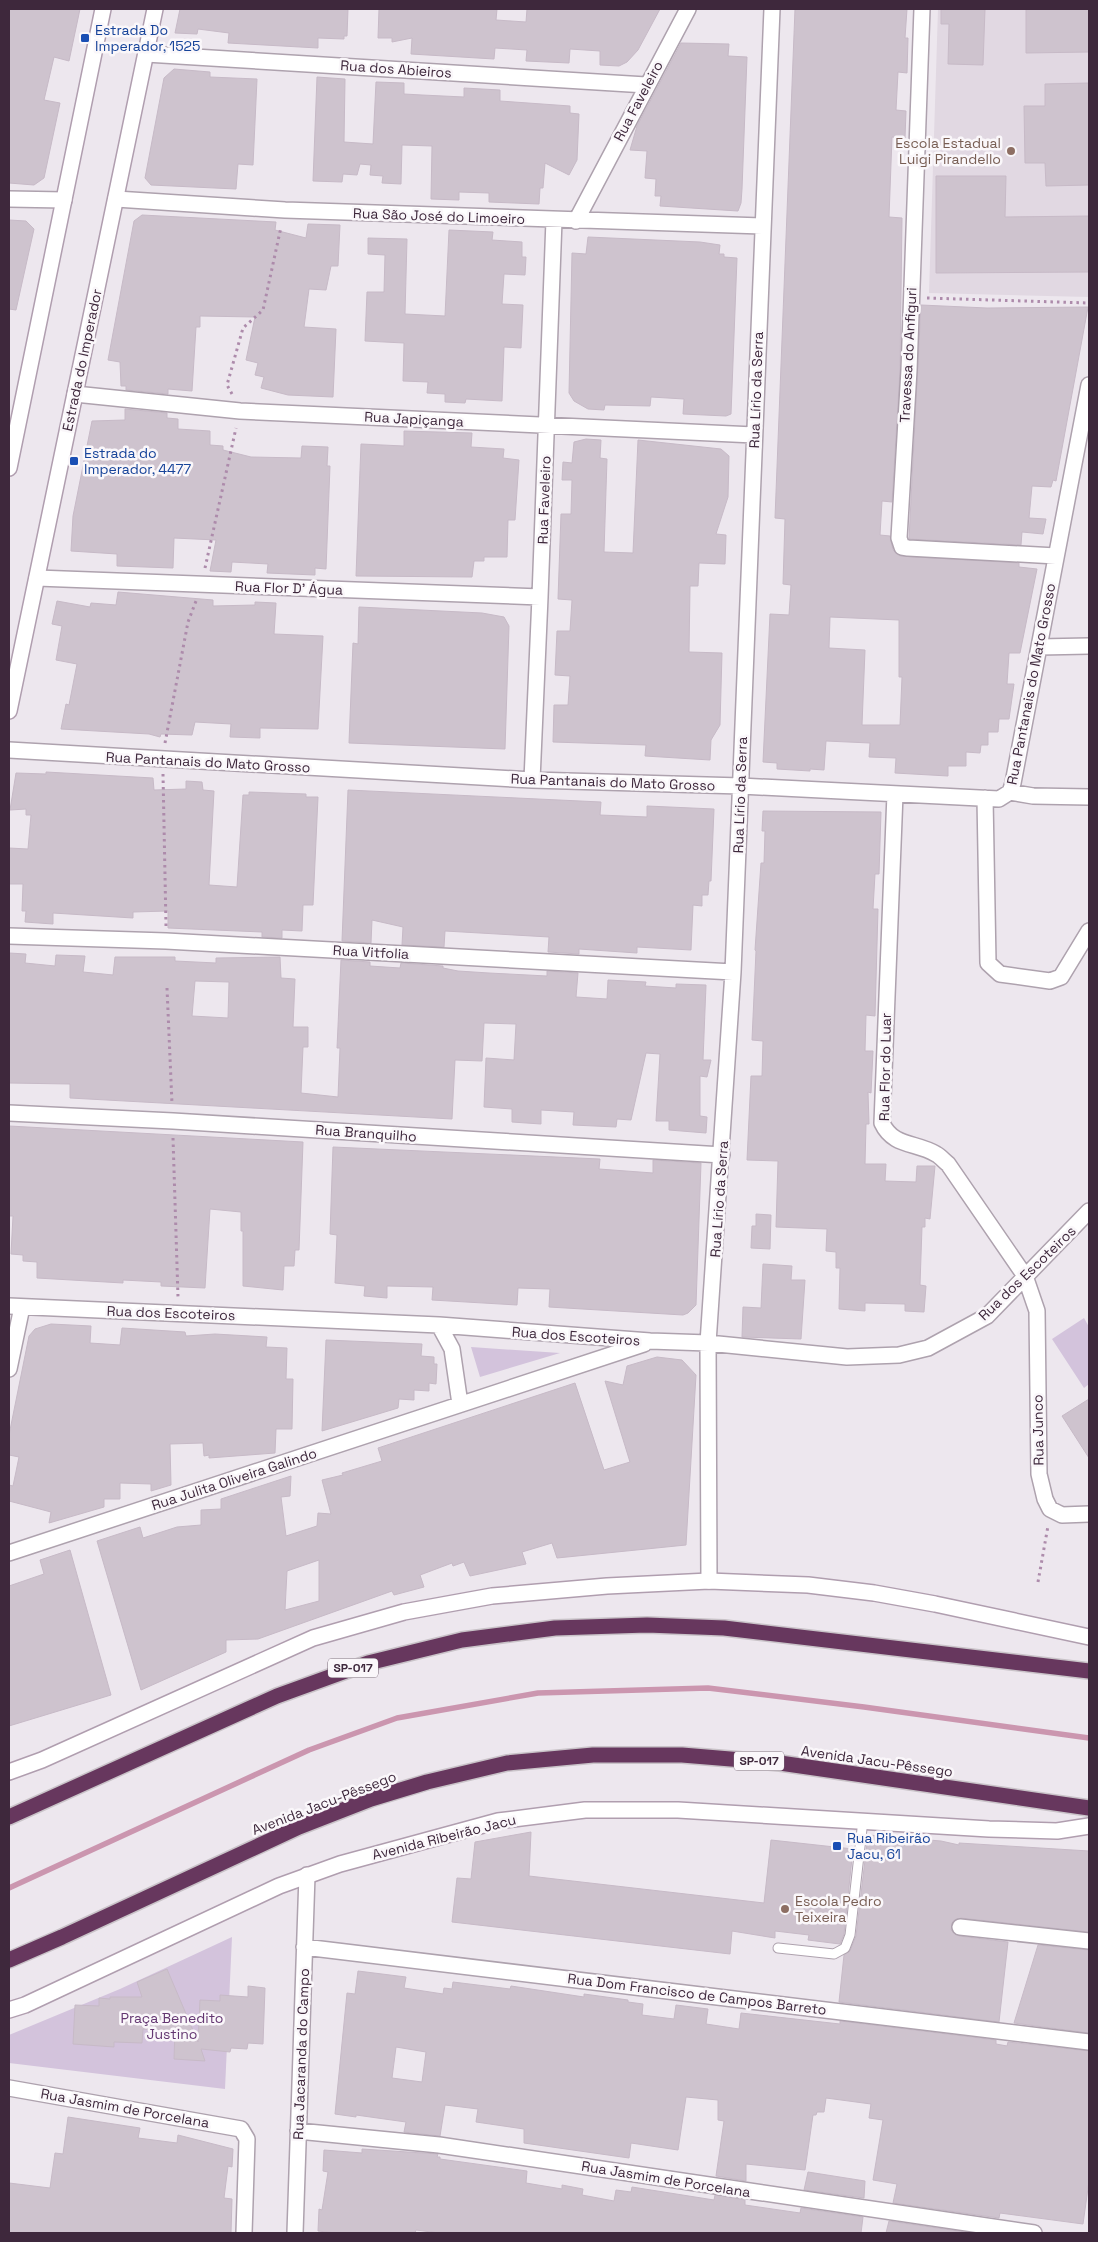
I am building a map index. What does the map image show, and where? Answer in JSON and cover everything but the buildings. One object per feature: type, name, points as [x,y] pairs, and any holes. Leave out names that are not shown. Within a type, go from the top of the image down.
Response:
[{"type":"highway","name":"SP-017","points":[[9,1817],[277,1696],[368,1663],[462,1640],[555,1628],[647,1625],[724,1628],[1089,1671]]},
{"type":"highway","name":"Avenida Jacu-Pêssego","points":[[9,1960],[62,1938],[299,1828],[371,1799],[427,1782],[507,1763],[593,1755],[682,1755],[780,1763],[1089,1808]]},
{"type":"street","points":[[9,468],[103,9]]},
{"type":"street","name":"Estrada do Imperador","points":[[9,711],[155,9]]},
{"type":"street","name":"Rua Faveleiro","points":[[576,221],[646,85],[688,9]]},
{"type":"street","name":"Rua Lírio da Serra","points":[[709,1581],[708,1343],[733,972],[772,9]]},
{"type":"street","name":"Travessa do Anfiguri","points":[[922,9],[900,544],[908,548],[1056,556]]},
{"type":"street","name":"Rua dos Abieiros","points":[[146,54],[646,85]]},
{"type":"street","points":[[9,199],[64,200]]},
{"type":"street","name":"Rua São José do Limoeiro","points":[[116,199],[285,210],[762,226]]},
{"type":"street","name":"Rua Faveleiro","points":[[532,780],[554,220]]},
{"type":"street","name":"Rua Pantanais do Mato Grosso","points":[[9,750],[532,780],[741,786],[999,799],[1010,792],[1015,776],[1089,385]]},
{"type":"street","name":"Rua Japiçanga","points":[[75,394],[240,411],[754,435]]},
{"type":"street","name":"Rua Flor D' Água","points":[[37,578],[540,597]]},
{"type":"street","points":[[1040,647],[1089,646]]},
{"type":"street","points":[[1010,792],[1033,796],[1089,797]]},
{"type":"street","name":"Rua Flor do Luar","points":[[895,794],[882,1123],[886,1133],[894,1138],[935,1153],[948,1164],[1025,1276]]},
{"type":"street","points":[[984,798],[988,963],[1000,974],[1050,981],[1061,977],[1089,931]]},
{"type":"street","name":"Rua Vitfolia","points":[[9,936],[166,941],[733,972]]},
{"type":"street","name":"Rua Branquilho","points":[[9,1113],[172,1121],[722,1155]]},
{"type":"street","name":"Rua dos Escoteiros","points":[[15,1307],[178,1312],[439,1325],[650,1341],[708,1343],[847,1357],[898,1355],[928,1348],[987,1316],[1089,1211]]},
{"type":"street","name":"Rua Junco","points":[[1025,1276],[1037,1310],[1039,1474],[1045,1499],[1050,1509]]},
{"type":"street","points":[[9,1369],[15,1307]]},
{"type":"street","points":[[439,1325],[452,1349],[460,1404]]},
{"type":"street","name":"Rua Julita Oliveira Galindo","points":[[9,1553],[650,1341]]},
{"type":"street","points":[[1050,1509],[1062,1514],[1089,1514]]},
{"type":"street","points":[[9,1772],[51,1756],[313,1638],[404,1612],[492,1596],[607,1586],[709,1581],[808,1585],[874,1593],[1089,1637]]},
{"type":"street","name":"Avenida Ribeirão Jacu","points":[[9,2010],[25,2005],[307,1875],[422,1840],[498,1821],[585,1810],[678,1810],[989,1829],[1057,1831],[1089,1826]]},
{"type":"street","name":"Rua Jacaranda do Campo","points":[[295,2233],[307,1875]]},
{"type":"street","points":[[960,1927],[1089,1941]]},
{"type":"street","name":"Rua Dom Francisco de Campos Barreto","points":[[304,1947],[1089,2042]]},
{"type":"street","name":"Rua Jasmim de Porcelana","points":[[9,2088],[241,2129],[247,2139],[244,2233]]},
{"type":"street","name":"Rua Jasmim de Porcelana","points":[[298,2130],[439,2145],[1034,2233]]},
{"type":"lane","points":[[778,1948],[834,1954],[845,1948],[850,1935],[864,1820]]},
{"type":"path","points":[[911,298],[1089,303]]},
{"type":"path","points":[[167,988],[178,1312]]},
{"type":"path","points":[[1038,1582],[1050,1509]]},
{"type":"shaded area","name":"Escola Estadual Luigi Pirandello","points":[[938,9],[1089,9],[1089,297],[929,293]]},
{"type":"green space","points":[[1084,1318],[1089,1327],[1089,1384],[1084,1388],[1052,1339]]},
{"type":"green space","points":[[471,1347],[560,1353],[480,1377]]},
{"type":"green space","name":"Praça Benedito Justino","points":[[232,1937],[225,2089],[9,2063],[9,2035],[120,1989]]},
{"type":"waterway","points":[[9,1888],[309,1750],[397,1718],[538,1693],[708,1688],[1089,1738]]},
{"type":"place","name":"Estrada Do Imperador, 1525","points":[[85,38]]},
{"type":"place","name":"Escola Estadual Luigi Pirandello","points":[[1011,151]]},
{"type":"place","name":"Estrada do Imperador, 4477","points":[[74,461]]},
{"type":"place","name":"Rua Ribeirão Jacu, 61","points":[[837,1846]]},
{"type":"place","name":"Escola Pedro Teixeira","points":[[785,1909]]}]
